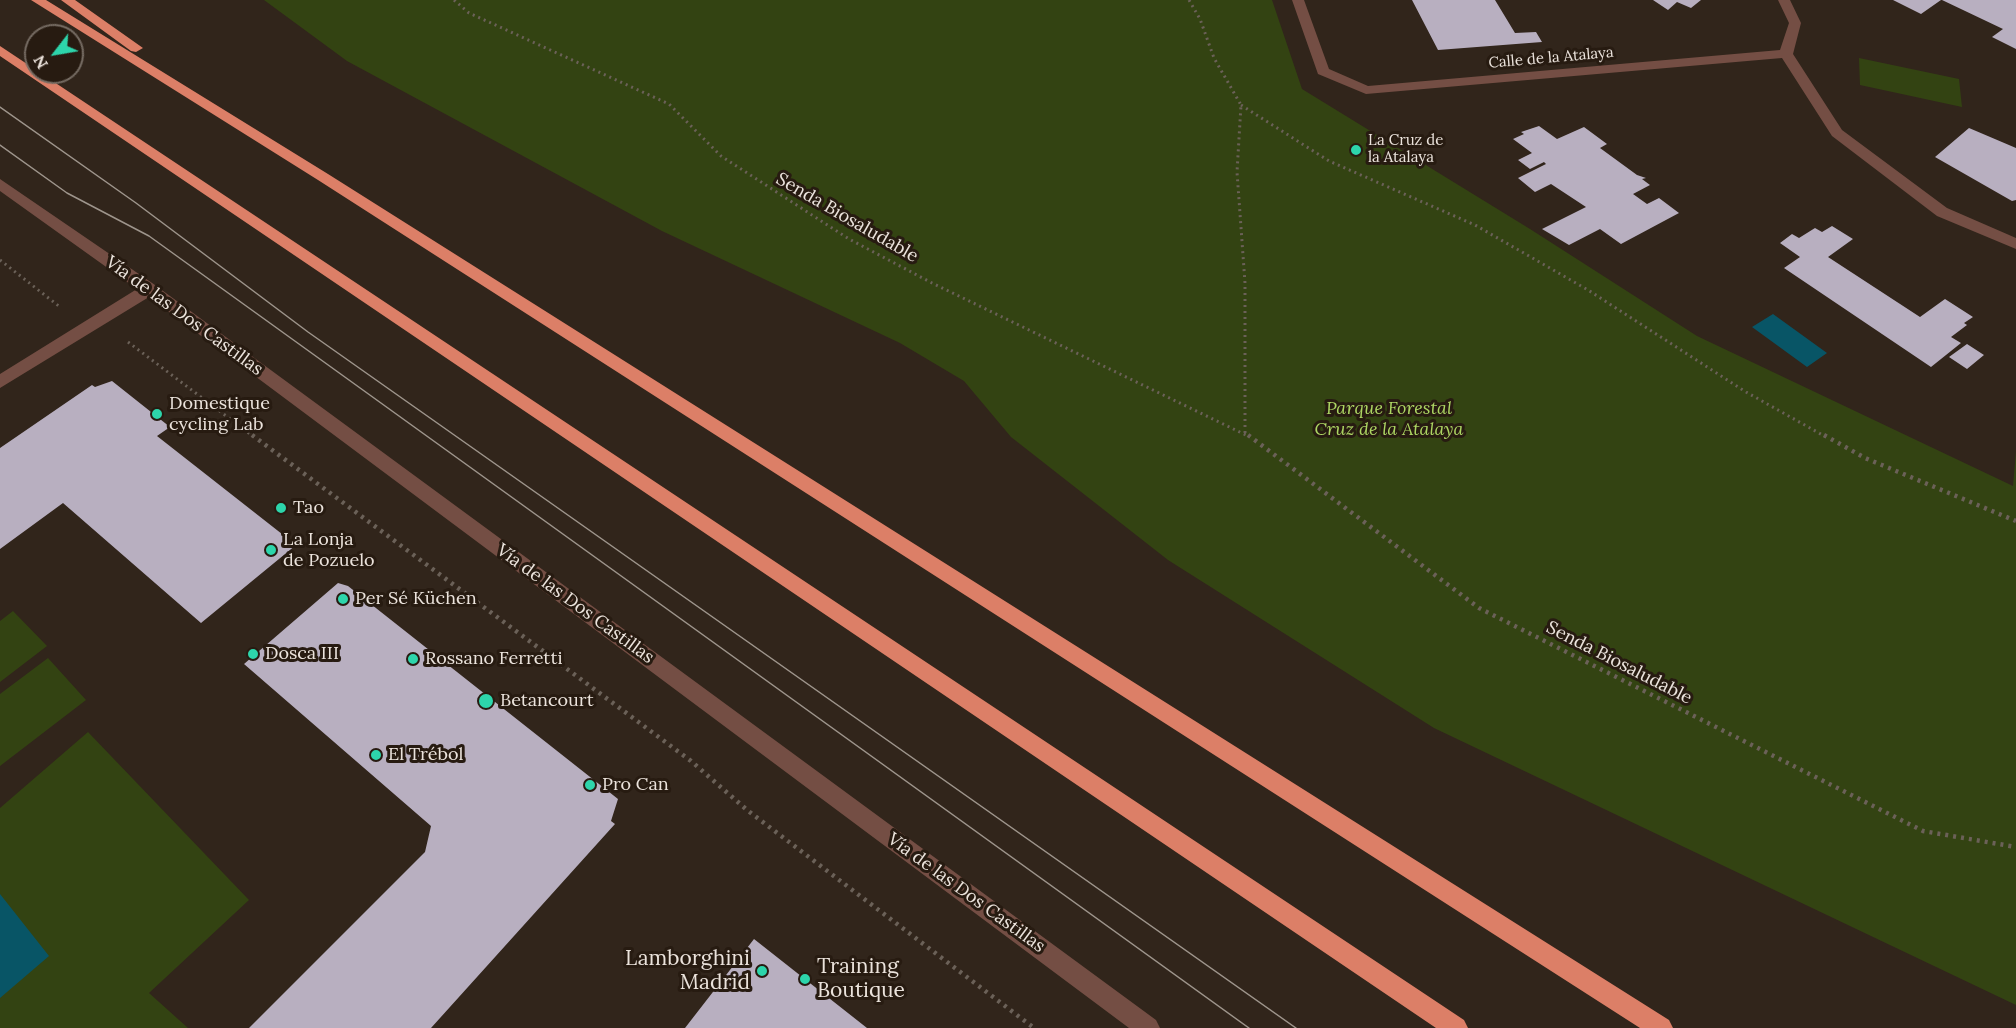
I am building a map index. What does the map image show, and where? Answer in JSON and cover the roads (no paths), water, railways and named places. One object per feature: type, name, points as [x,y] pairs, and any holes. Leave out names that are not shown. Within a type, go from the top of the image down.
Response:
[{"type":"highway","points":[[37,0],[323,177],[1661,1028]]},
{"type":"highway","points":[[67,0],[323,177]]},
{"type":"highway","points":[[0,36],[24,53]]},
{"type":"highway","points":[[0,50],[1456,1028]]},
{"type":"highway","points":[[67,84],[269,229]]},
{"type":"street","name":"Calle de la Atalaya","points":[[1298,0],[1323,71],[1366,90],[1786,54]]},
{"type":"street","points":[[1785,0],[1795,23],[1786,54],[1837,133],[1942,212],[2016,244]]},
{"type":"street","name":"Vía de las Dos Castillas","points":[[0,184],[149,289],[1148,1028]]},
{"type":"street","points":[[0,382],[149,289]]},
{"type":"water","points":[[1773,314],[1827,353],[1807,367],[1752,327]]},
{"type":"water","points":[[0,894],[49,956],[0,998]]},
{"type":"tram line","points":[[0,107],[136,203],[308,332],[1296,1028]]},
{"type":"tram line","points":[[0,145],[67,193],[149,236],[1249,1028]]},
{"type":"place","name":"La Cruz de la Atalaya","points":[[1356,150]]},
{"type":"place","name":"Domestique cycling Lab","points":[[157,414]]},
{"type":"place","name":"Tao","points":[[281,508]]},
{"type":"place","name":"La Lonja de Pozuelo","points":[[271,550]]},
{"type":"place","name":"Per Sé Küchen","points":[[343,599]]},
{"type":"place","name":"Dosca III","points":[[253,654]]},
{"type":"place","name":"Rossano Ferretti","points":[[413,659]]},
{"type":"place","name":"Betancourt","points":[[486,701]]},
{"type":"place","name":"El Trébol","points":[[376,755]]},
{"type":"place","name":"Pro Can","points":[[590,785]]},
{"type":"place","name":"Lamborghini Madrid","points":[[762,971]]},
{"type":"place","name":"Training Boutique","points":[[805,979]]},
{"type":"park label","name":"Parque Forestal Cruz de la Atalaya","points":[[1389,419]]}]
